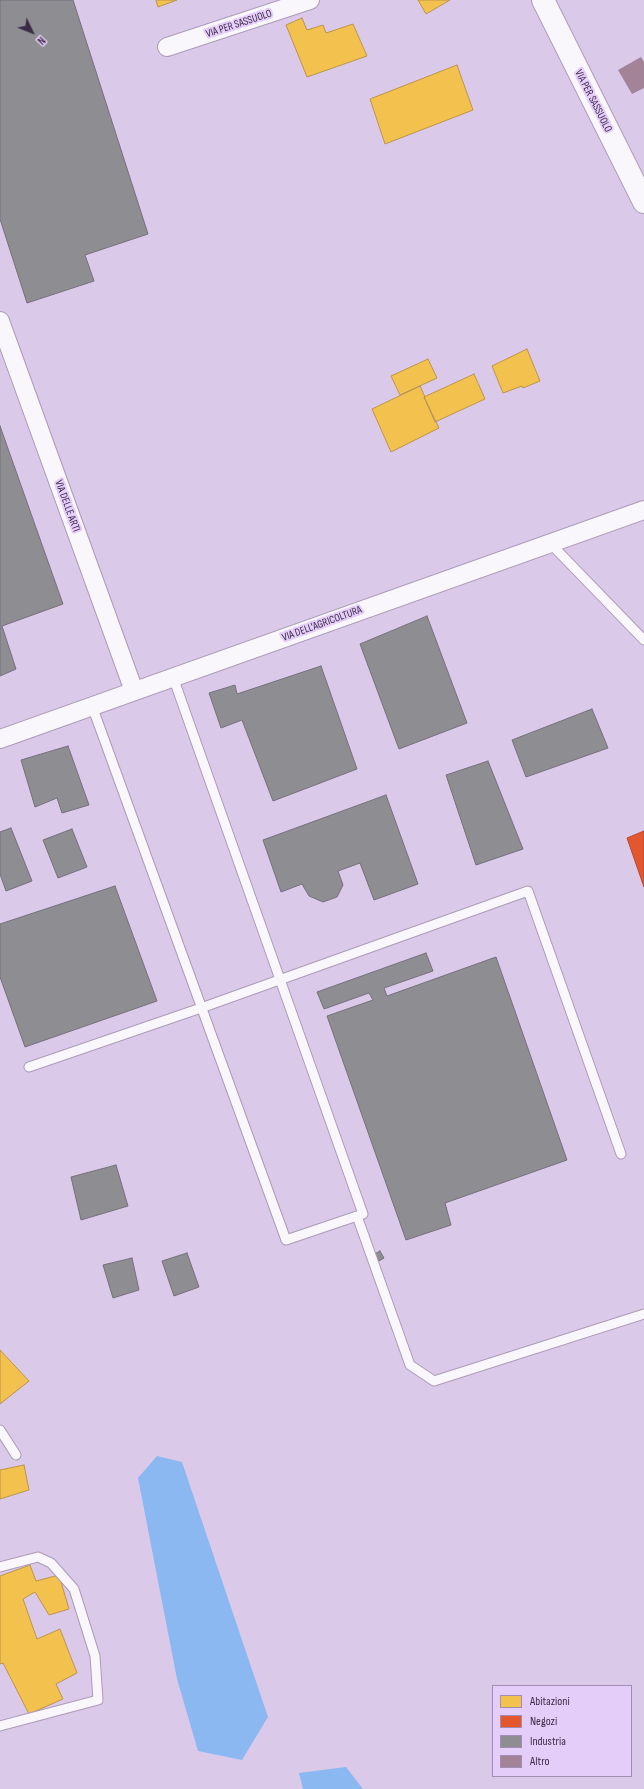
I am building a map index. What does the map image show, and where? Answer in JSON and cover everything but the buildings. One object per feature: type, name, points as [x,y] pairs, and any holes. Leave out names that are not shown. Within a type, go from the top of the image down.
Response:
[{"type":"main road","name":"VIA PER SASSUOLO","points":[[543,0],[644,202]]},
{"type":"street","name":"VIA PER SASSUOLO","points":[[167,47],[310,0]]},
{"type":"street","name":"VIA DELLE ARTI","points":[[0,320],[134,691]]},
{"type":"street","name":"VIA DELL'AGRICOLTURA","points":[[0,739],[549,542],[644,510]]},
{"type":"lane","points":[[549,542],[644,640]]},
{"type":"lane","points":[[92,706],[286,1240],[363,1214],[173,677]]},
{"type":"lane","points":[[29,1067],[201,1008],[528,891],[621,1154]]},
{"type":"lane","points":[[357,1216],[410,1365],[434,1381],[644,1314]]},
{"type":"lane","points":[[0,1430],[16,1455]]},
{"type":"lane","points":[[0,1567],[38,1557],[51,1563],[74,1588],[95,1656],[98,1700],[0,1726]]},
{"type":"water","points":[[157,1456],[182,1462],[268,1717],[242,1760],[198,1751],[177,1679],[138,1478]]},
{"type":"water","points":[[346,1767],[363,1789],[303,1789],[299,1773]]}]
